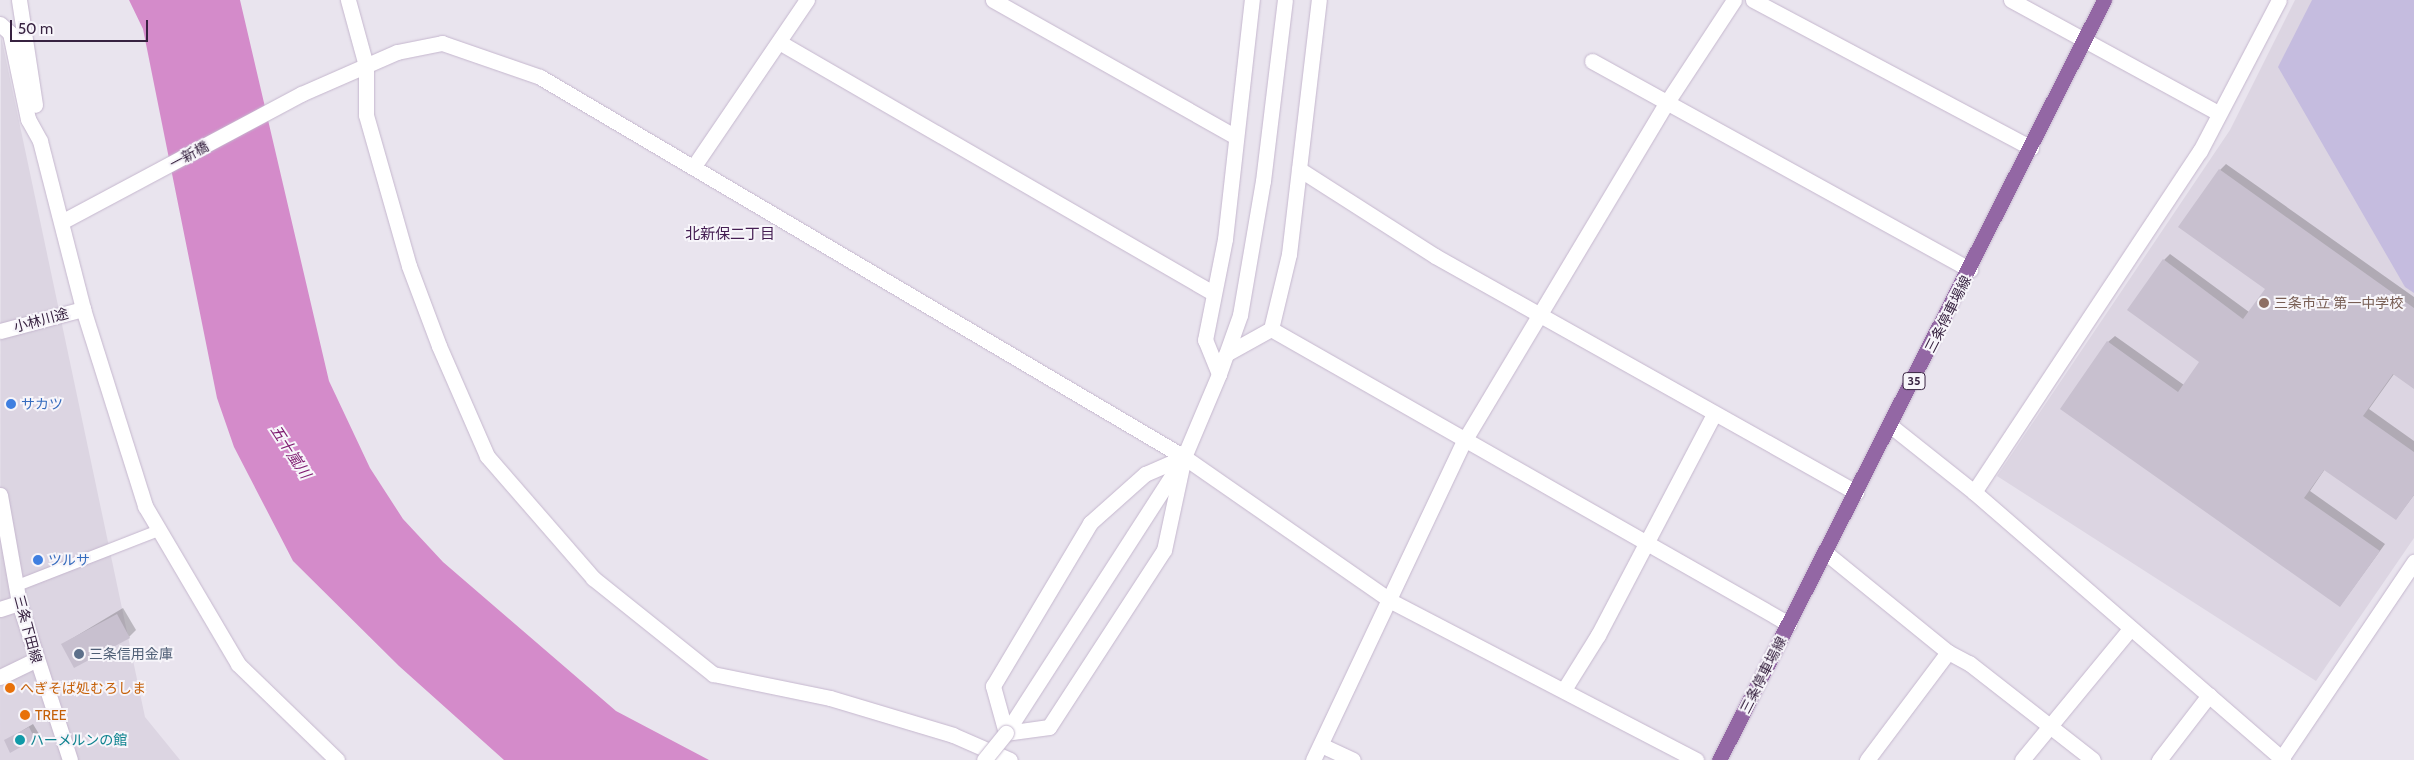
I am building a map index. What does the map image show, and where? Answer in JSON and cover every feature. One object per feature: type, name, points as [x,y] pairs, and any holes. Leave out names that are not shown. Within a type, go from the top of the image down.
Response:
[{"type":"main road","name":"三条停車場線","points":[[1719,760],[2032,148],[2084,37],[2104,0]]},
{"type":"street","points":[[19,0],[40,141]]},
{"type":"street","points":[[348,0],[366,66],[366,115],[409,266],[439,346],[487,456],[593,578],[713,674],[830,698],[953,735],[1010,760]]},
{"type":"street","points":[[694,166],[807,0]]},
{"type":"street","points":[[993,0],[1236,137]]},
{"type":"street","points":[[1219,374],[1205,340],[1225,239],[1252,0]]},
{"type":"street","points":[[1006,733],[1049,727],[1159,558],[1184,457],[1219,374],[1240,315],[1263,180],[1285,0]]},
{"type":"street","points":[[1226,354],[1271,329],[1289,254],[1320,0]]},
{"type":"street","points":[[1313,760],[1391,601],[1464,441],[1542,315],[1667,102],[1734,0]]},
{"type":"street","points":[[1753,0],[2032,148]]},
{"type":"street","points":[[2011,0],[2084,37],[2218,113]]},
{"type":"street","points":[[1974,492],[2200,151],[2218,113],[2279,0]]},
{"type":"street","points":[[0,24],[10,33],[28,119],[40,141],[69,219],[83,309],[145,506],[238,664],[337,760]]},
{"type":"street","points":[[779,42],[1213,293]]},
{"type":"street","name":"一新橋","points":[[69,219],[301,94],[398,52],[442,44],[540,78],[694,166],[1184,457],[1391,601],[1564,688],[1696,760]]},
{"type":"street","points":[[1592,61],[1970,270]]},
{"type":"street","points":[[1299,169],[1435,256],[1856,492]]},
{"type":"street","name":"小林川途","points":[[0,331],[83,309]]},
{"type":"street","points":[[1271,329],[1643,544],[1789,624]]},
{"type":"street","points":[[1564,688],[1598,635],[1643,544],[1714,414]]},
{"type":"street","points":[[1891,426],[1974,492],[2282,759],[2414,562]]},
{"type":"street","points":[[984,760],[1006,733],[1184,457]]},
{"type":"street","points":[[1006,733],[993,686],[1090,523],[1145,474],[1184,457]]},
{"type":"street","name":"三条下田線","points":[[0,494],[3,530],[17,585],[18,603],[35,660],[70,760]]},
{"type":"street","points":[[1826,553],[1948,652],[1969,663],[2047,727],[2093,760]]},
{"type":"street","points":[[0,609],[18,603]]},
{"type":"street","points":[[2022,760],[2047,727],[2130,629]]},
{"type":"street","points":[[1867,760],[1948,652]]},
{"type":"street","points":[[0,677],[35,660]]},
{"type":"street","points":[[2158,760],[2209,695]]},
{"type":"street","points":[[1321,745],[1353,760]]},
{"type":"lane","points":[[17,585],[158,530]]},
{"type":"shaded area","name":"三条市立 第一中学校","points":[[2295,0],[2414,0],[2414,538],[2316,681],[1997,476],[2230,130]]},
{"type":"shaded area","points":[[2312,0],[2414,0],[2414,293],[2405,287],[2278,67]]},
{"type":"shaded area","points":[[1,36],[145,717],[180,760],[0,760]]},
{"type":"water","name":"五十嵐川","points":[[129,0],[240,0],[329,381],[370,468],[403,519],[443,562],[616,711],[709,760],[504,760],[399,666],[293,561],[234,447],[217,398],[143,29]]},
{"type":"building","points":[[2219,169],[2414,308],[2414,389],[2393,374],[2363,416],[2414,452],[2414,495],[2396,520],[2324,470],[2304,498],[2380,551],[2340,607],[2060,409],[2107,341],[2178,392],[2199,362],[2127,310],[2163,259],[2243,319],[2265,289],[2178,227]]},
{"type":"building","points":[[117,614],[130,638],[74,668],[61,644]]},
{"type":"building","name":"ハーメルンの館","points":[[29,727],[35,739],[10,753],[4,740]]},
{"type":"place","name":"三条市立 第一中学校","points":[[2264,303]]},
{"type":"place","name":"サカツ","points":[[11,404]]},
{"type":"place","name":"ツルサ","points":[[38,560]]},
{"type":"place","name":"三条信用金庫","points":[[79,654]]},
{"type":"place","name":"へぎそば処むろしま","points":[[10,688]]},
{"type":"place","name":"TREE","points":[[25,715]]},
{"type":"place","name":"ハーメルンの館","points":[[20,740]]},
{"type":"district","name":"北新保二丁目","points":[[730,235]]}]
